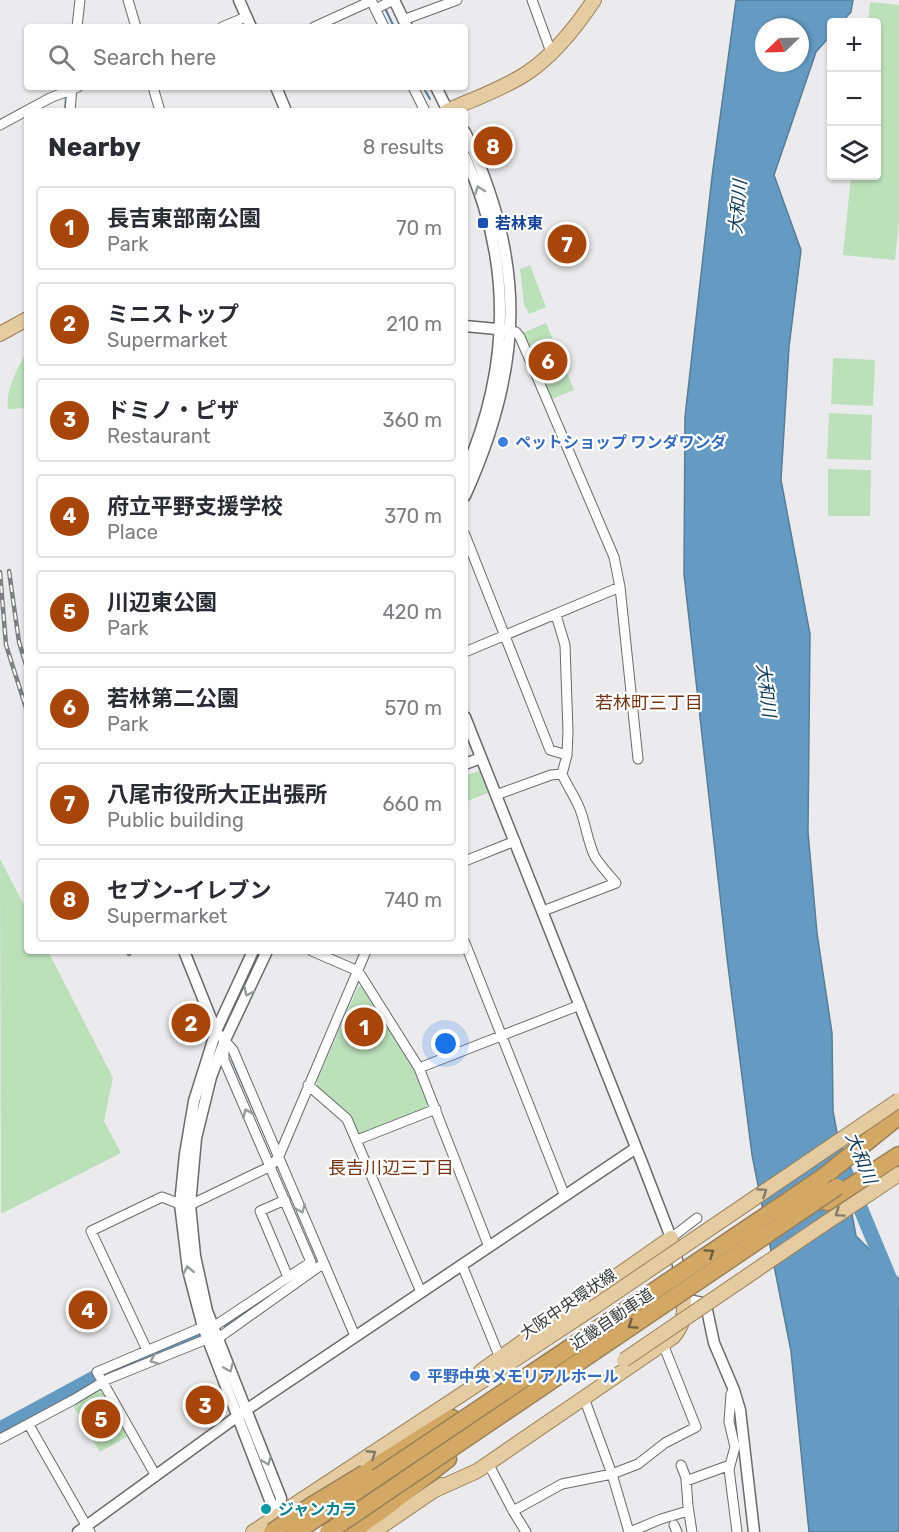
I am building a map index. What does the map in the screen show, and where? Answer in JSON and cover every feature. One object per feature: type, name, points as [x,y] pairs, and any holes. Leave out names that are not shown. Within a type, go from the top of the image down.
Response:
[{"type":"highway","points":[[822,1178],[899,1116]]},
{"type":"highway","name":"近畿自動車道","points":[[296,1532],[899,1128]]},
{"type":"highway","name":"近畿自動車道","points":[[328,1532],[899,1144]]},
{"type":"highway","points":[[664,1304],[706,1282],[899,1155]]},
{"type":"highway","points":[[817,1210],[899,1162]]},
{"type":"highway","points":[[272,1532],[556,1351],[608,1322]]},
{"type":"highway","points":[[351,1532],[528,1397]]},
{"type":"main road","points":[[453,108],[527,73],[551,52],[594,0]]},
{"type":"main road","points":[[0,334],[24,321]]},
{"type":"main road","name":"大阪中央環状線","points":[[253,1532],[593,1308],[899,1100]]},
{"type":"main road","points":[[374,1532],[899,1174]]},
{"type":"main road","points":[[398,1437],[418,1413],[671,1238]]},
{"type":"main road","points":[[435,1490],[477,1471],[673,1337],[685,1312],[684,1299]]},
{"type":"street","points":[[77,24],[80,0]]},
{"type":"street","points":[[128,0],[135,24]]},
{"type":"street","points":[[239,0],[248,22]]},
{"type":"street","points":[[321,24],[372,3],[391,1],[404,24],[457,0]]},
{"type":"street","points":[[532,0],[551,52]]},
{"type":"street","points":[[372,3],[382,24]]},
{"type":"street","points":[[34,108],[69,90]]},
{"type":"street","points":[[70,108],[71,90]]},
{"type":"street","points":[[154,90],[159,108]]},
{"type":"street","points":[[277,90],[285,108]]},
{"type":"street","points":[[414,90],[424,108]]},
{"type":"street","points":[[437,90],[446,108]]},
{"type":"street","points":[[0,125],[24,113]]},
{"type":"street","points":[[468,139],[489,187],[504,242],[510,287],[503,387],[484,450],[468,488]]},
{"type":"street","points":[[468,164],[478,187],[494,242],[506,330],[489,404],[468,464]]},
{"type":"street","points":[[468,326],[516,332],[520,337],[614,557],[620,587],[638,759]]},
{"type":"street","points":[[468,542],[550,750],[567,755]]},
{"type":"street","points":[[468,651],[620,587]]},
{"type":"street","points":[[543,911],[616,883],[595,857],[583,816],[562,774],[567,755],[565,645],[556,615]]},
{"type":"street","points":[[468,725],[675,1248],[684,1299],[703,1303],[707,1310],[714,1343],[740,1410],[754,1532]]},
{"type":"street","points":[[468,763],[481,758]]},
{"type":"street","points":[[496,795],[551,775],[562,774]]},
{"type":"street","points":[[468,860],[515,841]]},
{"type":"street","points":[[468,951],[564,1194]]},
{"type":"street","points":[[185,954],[216,1031],[233,1050],[355,1336]]},
{"type":"street","points":[[251,954],[216,1031],[194,1101],[185,1154],[185,1204],[208,1327],[242,1413],[271,1503],[280,1514],[287,1532]]},
{"type":"street","points":[[185,1204],[201,1110],[225,1040],[266,954]]},
{"type":"street","points":[[319,954],[358,971],[418,1068],[489,1247]]},
{"type":"street","points":[[147,1350],[91,1231],[162,1197],[185,1204],[271,1166],[279,1156],[365,954]]},
{"type":"street","points":[[418,1068],[580,1005]]},
{"type":"street","points":[[156,1476],[97,1372],[208,1327],[311,1262],[224,1060],[225,1040]]},
{"type":"street","points":[[308,1085],[347,1119],[421,1292]]},
{"type":"street","points":[[357,1140],[436,1109]]},
{"type":"street","points":[[29,1425],[85,1530],[242,1413],[564,1194],[636,1148]]},
{"type":"street","points":[[285,1200],[260,1211],[288,1277]]},
{"type":"street","points":[[671,1238],[697,1218]]},
{"type":"street","points":[[0,1438],[29,1425],[102,1383],[212,1339],[324,1263]]},
{"type":"street","points":[[462,1265],[500,1358]]},
{"type":"street","points":[[513,1511],[562,1484],[612,1474],[638,1464],[665,1443],[696,1427],[663,1344]]},
{"type":"street","points":[[734,1390],[731,1394],[729,1422],[735,1447],[729,1469],[737,1532]]},
{"type":"street","points":[[584,1398],[612,1474],[630,1532],[688,1511]]},
{"type":"street","points":[[488,1463],[526,1532]]},
{"type":"street","points":[[681,1465],[686,1481],[692,1532]]},
{"type":"street","points":[[686,1481],[730,1465]]},
{"type":"green space","points":[[870,2],[899,5],[899,221],[895,260],[843,255],[851,180],[881,180],[881,18],[868,18]]},
{"type":"green space","points":[[530,265],[546,307],[529,314],[524,304],[520,269]]},
{"type":"green space","points":[[546,323],[574,390],[552,399],[522,333]]},
{"type":"green space","points":[[24,357],[24,408],[8,409],[8,395]]},
{"type":"green space","points":[[833,358],[875,360],[873,406],[831,404]]},
{"type":"green space","points":[[829,413],[872,415],[871,460],[827,459]]},
{"type":"green space","points":[[828,469],[871,470],[870,516],[828,516]]},
{"type":"green space","points":[[479,771],[490,792],[468,801],[468,775]]},
{"type":"green space","points":[[0,859],[24,905],[24,954],[50,954],[113,1078],[104,1121],[121,1153],[1,1214]]},
{"type":"green space","points":[[358,987],[362,987],[414,1068],[429,1104],[426,1108],[358,1135],[350,1116],[317,1086],[317,1081]]},
{"type":"green space","points":[[101,1389],[104,1390],[130,1435],[100,1452],[72,1404]]},
{"type":"water","points":[[736,0],[853,0],[851,12],[846,18],[827,18],[827,40],[816,52],[774,175],[801,250],[789,347],[781,480],[810,634],[808,832],[817,933],[832,1033],[833,1111],[856,1236],[899,1279],[899,1532],[809,1532],[791,1351],[752,1155],[727,958],[684,574],[685,417],[712,177]]},
{"type":"waterway","points":[[385,8],[393,24]]},
{"type":"waterway","points":[[425,90],[430,99]]},
{"type":"waterway","points":[[65,108],[66,96]]},
{"type":"waterway","points":[[232,1060],[256,1115]]},
{"type":"waterway","name":"大和川","points":[[837,1152],[899,1301]]},
{"type":"waterway","points":[[224,1326],[296,1277]]},
{"type":"waterway","points":[[105,1373],[197,1337]]},
{"type":"waterway","points":[[0,1429],[94,1378]]},
{"type":"railway","points":[[9,571],[19,642],[24,658]]},
{"type":"railway","points":[[0,572],[6,645],[24,702]]},
{"type":"place","name":"セブン-イレブン","points":[[493,146]]},
{"type":"place","name":"若林東","points":[[483,223]]},
{"type":"place","name":"八尾市役所大正出張所","points":[[567,244]]},
{"type":"place","name":"若林第二公園","points":[[548,361]]},
{"type":"place","name":"ペットショップ ワンダワンダ","points":[[503,442]]},
{"type":"place","name":"ミニストップ","points":[[191,1023]]},
{"type":"place","name":"長吉東部南公園","points":[[364,1027]]},
{"type":"place","name":"府立平野支援学校","points":[[88,1310]]},
{"type":"place","name":"平野中央メモリアルホール","points":[[415,1376]]},
{"type":"place","name":"ドミノ・ピザ","points":[[205,1405]]},
{"type":"place","name":"川辺東公園","points":[[101,1419]]},
{"type":"place","name":"ジャンカラ","points":[[266,1509]]},
{"type":"district","name":"若林町三丁目","points":[[649,703]]},
{"type":"district","name":"長吉川辺三丁目","points":[[391,1168]]}]
